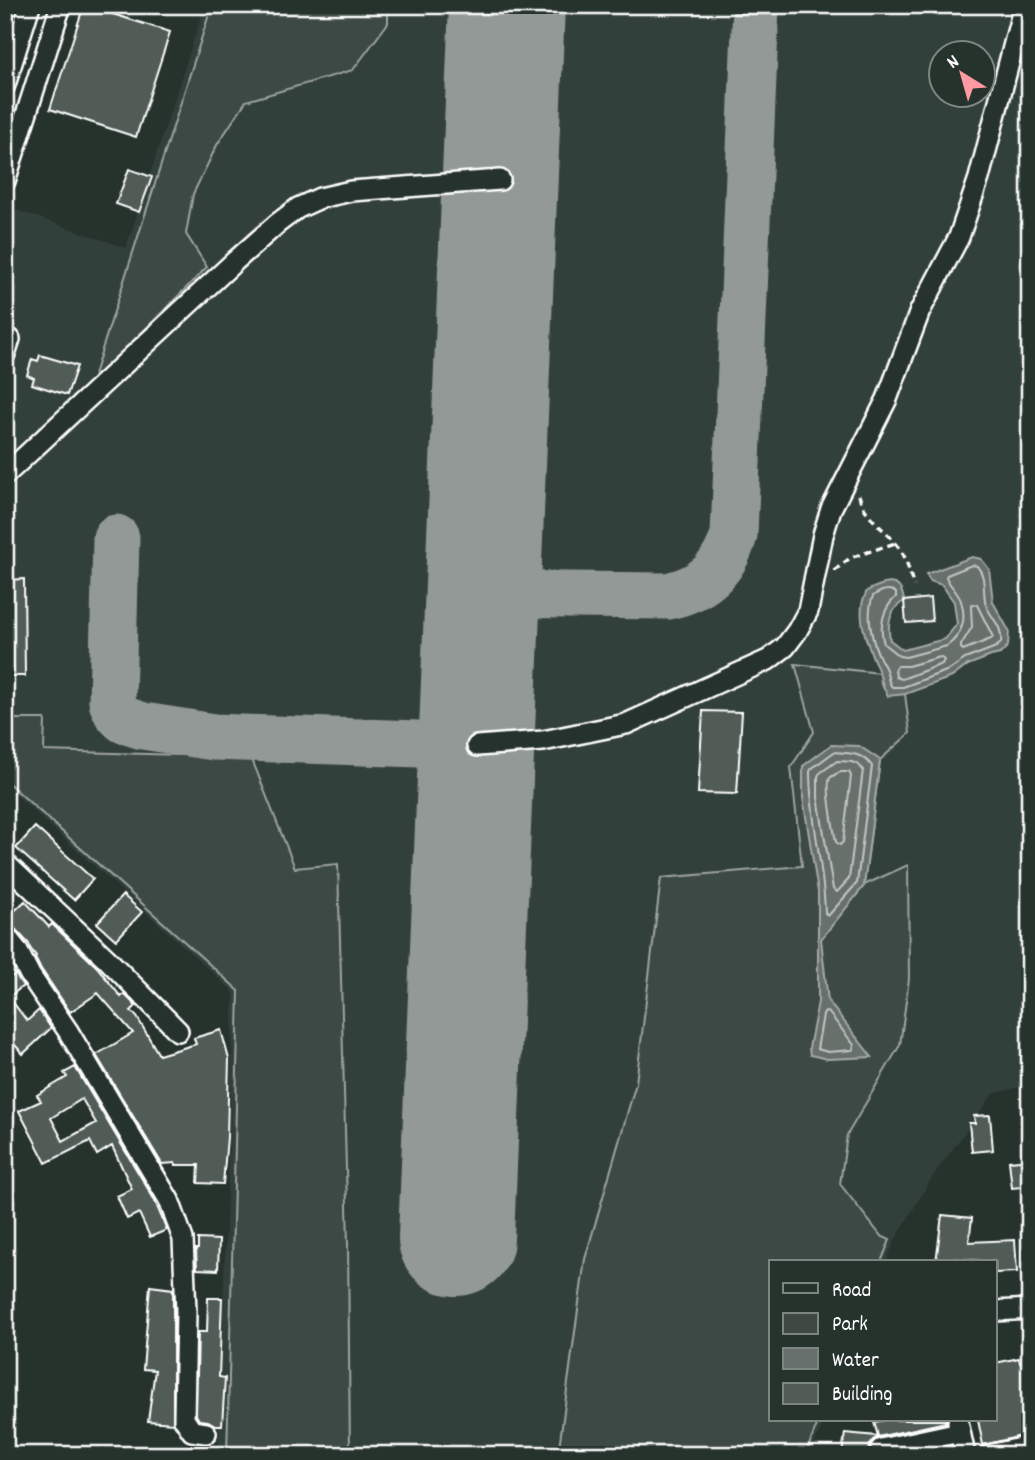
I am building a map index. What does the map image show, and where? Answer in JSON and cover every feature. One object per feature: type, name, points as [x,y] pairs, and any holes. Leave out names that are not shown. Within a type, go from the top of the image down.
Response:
[{"type":"street","points":[[5,85],[30,5]]},
{"type":"street","points":[[5,181],[61,5]]},
{"type":"street","points":[[477,746],[542,741],[626,724],[768,660],[785,647],[797,631],[807,611],[831,509],[887,399],[920,311],[958,237],[979,178],[1024,5]]},
{"type":"street","points":[[5,475],[235,261],[298,208],[320,198],[351,191],[500,180]]},
{"type":"street","points":[[5,338],[10,339],[5,354]]},
{"type":"street","points":[[5,863],[106,958],[178,1031]]},
{"type":"street","points":[[5,935],[18,950],[30,975],[68,1031],[169,1200],[183,1239],[186,1311],[184,1419],[192,1431],[206,1433]]},
{"type":"street","points":[[996,1311],[1030,1309]]},
{"type":"street","points":[[881,1450],[959,1426],[965,1455]]},
{"type":"street","points":[[989,1455],[1030,1446]]},
{"type":"path","points":[[858,494],[871,518],[903,553],[914,586]]},
{"type":"path","points":[[830,577],[850,558],[895,543]]},
{"type":"shaded area","points":[[205,5],[1030,5],[1030,1084],[993,1094],[933,1176],[895,1240],[887,1260],[769,1260],[769,1422],[823,1422],[810,1455],[218,1455],[234,992],[5,785],[5,241],[14,209],[126,248]]},
{"type":"green space","points":[[212,5],[388,5],[388,23],[353,70],[246,101],[217,145],[193,194],[186,234],[207,267],[91,384]]},
{"type":"green space","points":[[795,664],[880,673],[881,684],[888,695],[905,694],[910,733],[880,760],[864,885],[908,865],[909,979],[900,1045],[847,1135],[840,1184],[881,1236],[890,1240],[882,1260],[769,1260],[769,1422],[818,1422],[805,1455],[558,1455],[585,1259],[636,1083],[661,878],[802,866],[791,767],[814,732]]},
{"type":"green space","points":[[5,719],[45,719],[44,751],[251,757],[295,868],[338,864],[348,1244],[350,1455],[227,1455],[239,991],[5,780]]},
{"type":"water","points":[[972,557],[981,559],[989,569],[993,602],[1009,631],[1008,646],[1000,654],[968,665],[952,677],[905,694],[888,696],[864,631],[862,604],[867,591],[891,583],[899,588],[904,601],[892,613],[889,634],[890,640],[903,650],[945,639],[957,624],[954,602],[942,585],[930,581],[926,574]]},
{"type":"water","points":[[831,745],[859,746],[880,760],[864,886],[821,939],[828,1001],[872,1057],[828,1059],[810,1055],[809,1048],[818,1002],[818,892],[803,798],[803,766]]},
{"type":"building","points":[[84,5],[170,32],[136,137],[50,109]]},
{"type":"building","points":[[129,169],[152,177],[139,212],[116,204]]},
{"type":"building","points":[[40,355],[77,366],[67,395],[32,384],[34,378],[27,375],[32,359],[38,361]]},
{"type":"building","points":[[24,579],[25,676],[5,676],[5,580]]},
{"type":"building","points":[[930,598],[932,621],[906,623],[904,601]]},
{"type":"building","points":[[703,711],[742,712],[737,794],[698,793]]},
{"type":"building","points":[[35,827],[93,879],[74,900],[16,848]]},
{"type":"building","points":[[123,895],[142,912],[116,940],[97,923]]},
{"type":"building","points":[[25,901],[49,927],[52,924],[97,967],[121,997],[124,994],[136,1006],[131,1011],[159,1055],[196,1044],[194,1038],[221,1030],[229,1059],[223,1184],[198,1183],[199,1165],[162,1164],[96,1055],[133,1033],[98,993],[70,1012],[41,969],[29,944],[6,919]]},
{"type":"building","points":[[15,974],[23,986],[9,997],[27,1021],[39,1010],[51,1028],[23,1054],[5,1034],[5,982]]},
{"type":"building","points":[[75,1067],[154,1199],[167,1230],[150,1237],[139,1213],[127,1219],[117,1196],[132,1189],[112,1146],[97,1155],[90,1141],[46,1163],[19,1111],[41,1101],[37,1095],[67,1077],[64,1073]],"holes":[[[82,1099],[96,1123],[63,1141],[51,1118]]]},
{"type":"building","points":[[990,1115],[993,1150],[972,1152],[969,1123],[975,1123],[974,1116]]},
{"type":"building","points":[[1030,1159],[1030,1186],[1012,1188],[1009,1161]]},
{"type":"building","points":[[942,1215],[972,1218],[969,1242],[1015,1240],[1017,1272],[996,1273],[996,1260],[936,1260]]},
{"type":"building","points":[[198,1239],[219,1240],[218,1270],[197,1269]]},
{"type":"building","points":[[150,1286],[173,1289],[173,1423],[148,1421],[155,1370],[143,1369]]},
{"type":"building","points":[[208,1298],[222,1298],[219,1377],[225,1378],[222,1425],[199,1420],[196,1415],[198,1332],[207,1332]]},
{"type":"building","points":[[1019,1358],[1020,1363],[1030,1362],[1030,1434],[983,1445],[978,1422],[996,1422],[996,1363]]},
{"type":"building","points":[[874,1422],[946,1422],[878,1437],[870,1445],[871,1455],[842,1454],[845,1433],[878,1436]]},
{"type":"taxiway","points":[[483,594],[668,596],[702,582],[725,558],[734,535],[756,5]]},
{"type":"taxiway","points":[[116,538],[112,702],[124,720],[143,726],[214,737],[477,746]]},
{"type":"runway","points":[[456,1238],[507,5]]}]
